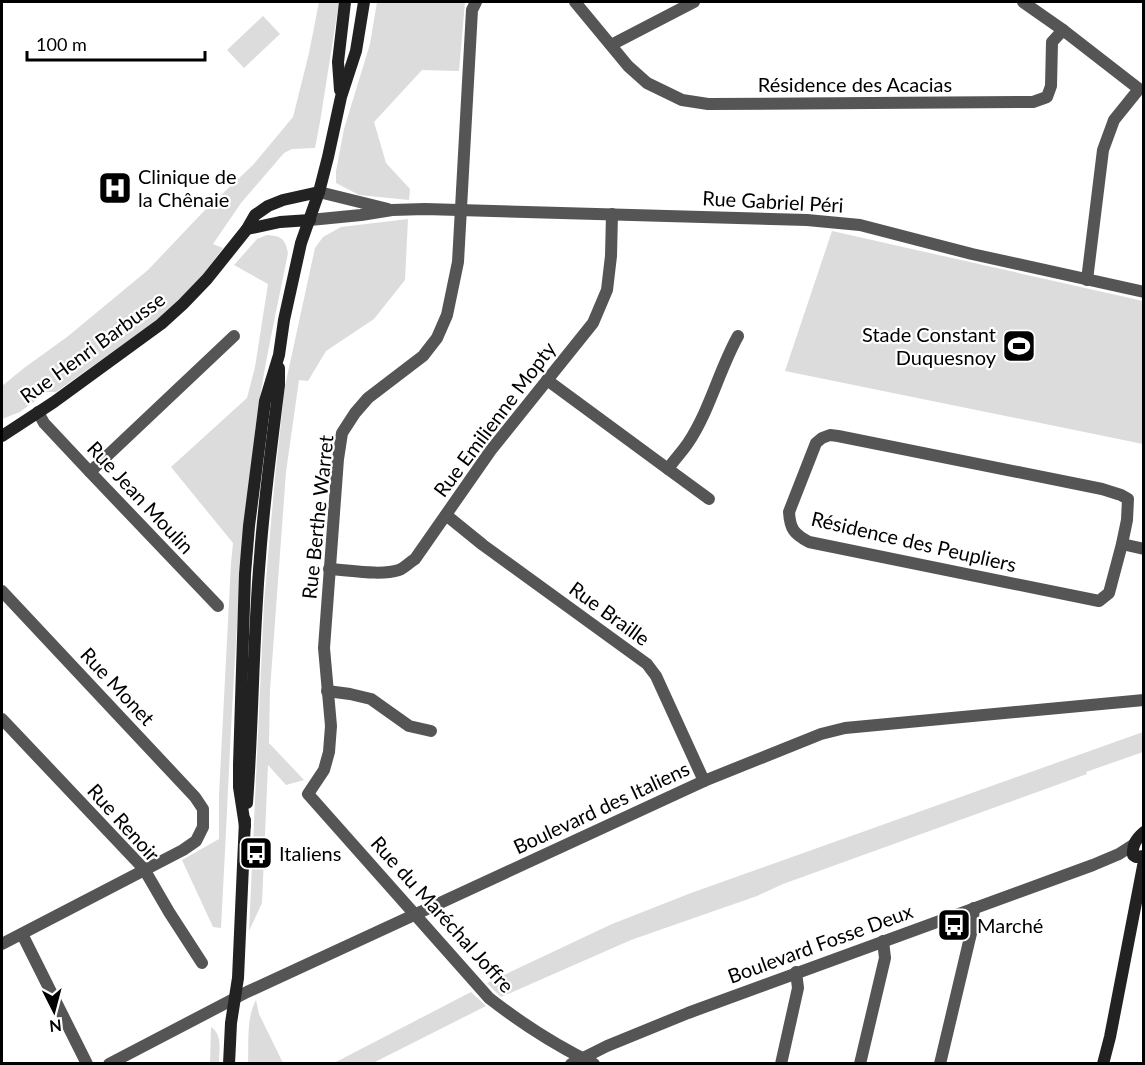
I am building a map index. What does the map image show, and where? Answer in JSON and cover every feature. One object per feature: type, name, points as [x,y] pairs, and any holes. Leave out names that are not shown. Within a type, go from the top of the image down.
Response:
[{"type":"main road","points":[[341,97],[338,62],[345,2]]},
{"type":"main road","points":[[229,1064],[230,1028],[239,973],[260,559],[279,385],[279,355],[284,320],[301,243],[310,220],[328,156],[341,97],[356,51],[364,2]]},
{"type":"main road","name":"Rue Henri Barbusse","points":[[2,436],[161,324],[207,279],[247,229],[255,215],[283,200],[318,192]]},
{"type":"main road","points":[[247,229],[280,222],[310,220]]},
{"type":"main road","points":[[1103,1064],[1142,874],[1138,855],[1143,832]]},
{"type":"street","points":[[460,209],[472,10],[476,2]]},
{"type":"street","name":"Résidence des Acacias","points":[[575,2],[628,66],[647,83],[682,100],[708,104],[1033,102],[1047,97],[1051,86],[1052,42],[1063,30]]},
{"type":"street","points":[[611,45],[694,2]]},
{"type":"street","points":[[1023,2],[1139,89],[1114,120],[1103,150],[1087,280]]},
{"type":"street","name":"Rue Gabriel Péri","points":[[318,192],[392,210]]},
{"type":"street","name":"Rue Gabriel Péri","points":[[310,220],[392,210],[460,209],[807,220],[860,225],[972,254],[1143,292]]},
{"type":"street","name":"Rue Berthe Warret","points":[[308,794],[324,770],[329,752],[331,726],[324,648],[338,459],[342,433],[368,398],[423,356],[437,339],[447,315],[458,262],[460,209]]},
{"type":"street","name":"Rue Emilienne Mopty","points":[[330,569],[357,572],[399,570],[415,559],[491,450],[593,322],[607,290],[612,214]]},
{"type":"street","points":[[90,472],[234,336]]},
{"type":"street","points":[[668,469],[688,443],[703,416],[738,336]]},
{"type":"street","points":[[547,380],[709,498]]},
{"type":"street","name":"Rue Jean Moulin","points":[[38,412],[44,423],[218,606]]},
{"type":"street","name":"Résidence des Peupliers","points":[[830,435],[1102,489],[1121,495],[1128,499],[1122,544],[1109,593],[1099,601],[809,542],[799,537],[793,530],[789,512],[816,443],[830,435]]},
{"type":"street","name":"Rue Braille","points":[[446,515],[483,545],[647,664],[656,676],[704,780]]},
{"type":"street","points":[[1122,544],[1143,549]]},
{"type":"street","name":"Rue Monet","points":[[2,591],[195,797],[203,809],[203,827],[196,841],[144,869]]},
{"type":"street","points":[[327,691],[371,699],[409,726],[431,732]]},
{"type":"street","name":"Boulevard des Italiens","points":[[109,1064],[235,997],[704,780],[821,734],[845,728],[1143,700]]},
{"type":"street","name":"Rue Renoir","points":[[2,719],[144,869],[202,963]]},
{"type":"street","name":"Rue du Maréchal Joffre","points":[[308,794],[489,998],[582,1062]]},
{"type":"street","name":"Boulevard Fosse Deux","points":[[582,1062],[607,1046],[796,972],[1119,854],[1138,855]]},
{"type":"street","points":[[2,944],[144,869]]},
{"type":"street","points":[[940,1064],[972,929],[974,908]]},
{"type":"street","points":[[22,934],[87,1064]]},
{"type":"street","points":[[860,1064],[885,958],[883,941]]},
{"type":"street","points":[[781,1064],[798,988],[796,972]]},
{"type":"shaded area","points":[[319,2],[339,2],[315,148],[292,149],[284,153],[241,203],[213,244],[223,248],[206,271],[153,323],[56,392],[47,392],[20,412],[2,419],[2,386],[67,337],[148,270],[204,211],[253,165],[293,117]]},
{"type":"shaded area","points":[[377,2],[465,2],[459,71],[422,70],[374,122],[386,163],[410,189],[409,200],[359,195],[336,183],[344,129],[370,44]]},
{"type":"shaded area","points":[[263,16],[280,34],[244,68],[227,50]]},
{"type":"shaded area","points":[[408,219],[405,280],[374,319],[326,351],[308,381],[299,380],[286,472],[270,690],[269,743],[304,780],[286,785],[268,765],[262,903],[249,931],[264,603],[275,477],[285,386],[315,248],[323,237],[341,227]]},
{"type":"shaded area","name":"Stade Constant Duquesnoy","points":[[832,231],[1143,301],[1143,444],[785,371]]},
{"type":"shaded area","points":[[267,235],[282,239],[288,253],[260,400],[241,568],[221,928],[213,927],[182,860],[219,839],[219,795],[233,543],[171,467],[247,398],[255,367],[268,284],[234,265],[257,239]]},
{"type":"shaded area","points":[[1143,732],[1143,752],[1086,772],[1087,774],[631,940],[501,997],[487,983],[612,924],[691,893]]},
{"type":"shaded area","points":[[471,992],[486,1006],[373,1063],[334,1063]]},
{"type":"shaded area","points":[[256,1000],[259,1014],[283,1063],[248,1063],[249,1023]]},
{"type":"shaded area","points":[[211,1027],[219,1039],[219,1063],[210,1063]]},
{"type":"place","name":"Clinique de la Chênaie","points":[[115,188]]},
{"type":"place","name":"Stade Constant Duquesnoy","points":[[1019,346]]},
{"type":"place","name":"Italiens","points":[[256,853]]},
{"type":"place","name":"Marché","points":[[954,925]]}]
